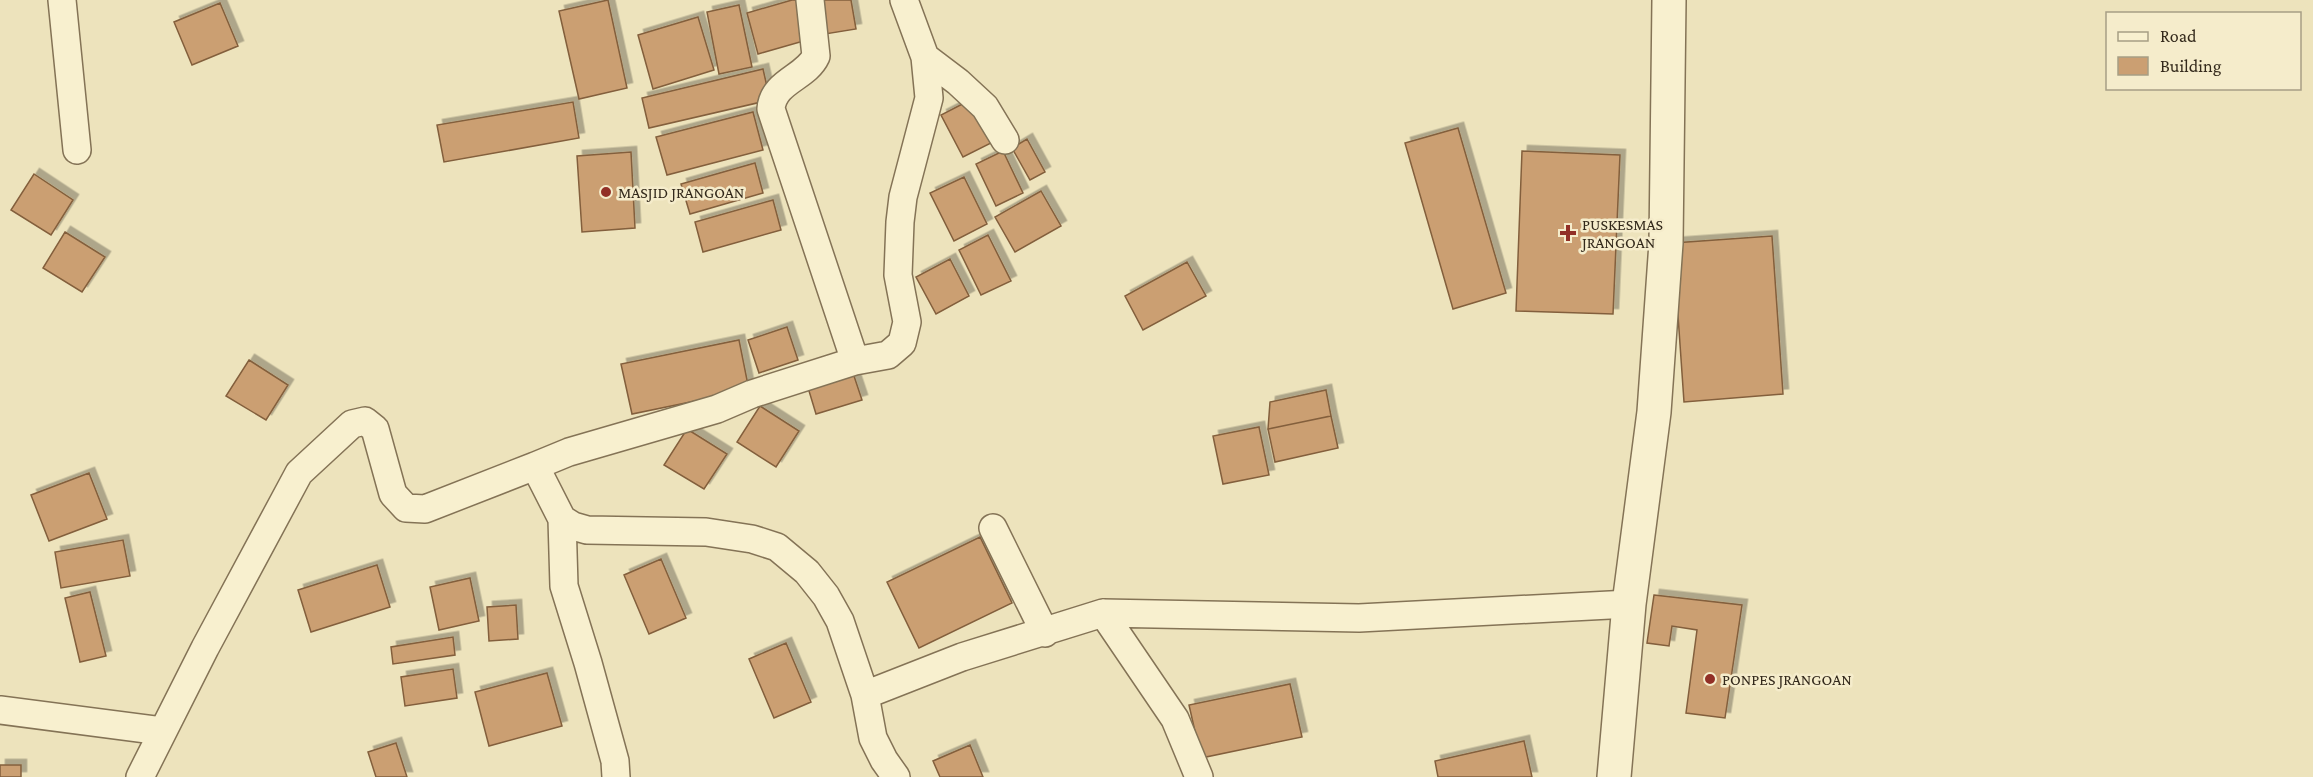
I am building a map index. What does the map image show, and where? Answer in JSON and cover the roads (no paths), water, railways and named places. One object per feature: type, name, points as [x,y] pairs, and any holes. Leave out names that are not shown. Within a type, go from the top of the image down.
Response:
[{"type":"street","points":[[63,0],[77,150]]},
{"type":"street","points":[[810,0],[816,56],[775,94],[771,109],[855,361]]},
{"type":"street","points":[[140,777],[162,731],[299,473],[352,424],[365,422],[375,429],[393,494],[406,508],[425,509],[569,452],[717,409],[752,394],[855,361],[888,355],[902,343],[907,322],[898,274],[900,222],[903,197],[929,98],[925,57],[904,0]]},
{"type":"street","points":[[1614,777],[1629,604],[1654,412],[1666,243],[1669,0]]},
{"type":"street","points":[[925,57],[958,82],[985,107],[1005,140]]},
{"type":"street","points":[[535,466],[562,519],[564,586],[615,761],[616,777]]},
{"type":"street","points":[[562,519],[573,526],[587,530],[706,532],[752,539],[777,548],[807,572],[826,596],[840,621],[865,694],[873,738],[896,777]]},
{"type":"street","points":[[993,528],[1045,633]]},
{"type":"street","points":[[865,694],[962,657],[1103,614],[1359,618],[1629,604]]},
{"type":"street","points":[[1103,614],[1175,719],[1199,777]]},
{"type":"street","points":[[0,710],[162,731]]},
{"type":"place","name":"MASJID JRANGOAN","points":[[606,192]]},
{"type":"place","name":"PUSKESMAS JRANGOAN","points":[[1568,233]]},
{"type":"place","name":"PONPES JRANGOAN","points":[[1710,679]]}]
